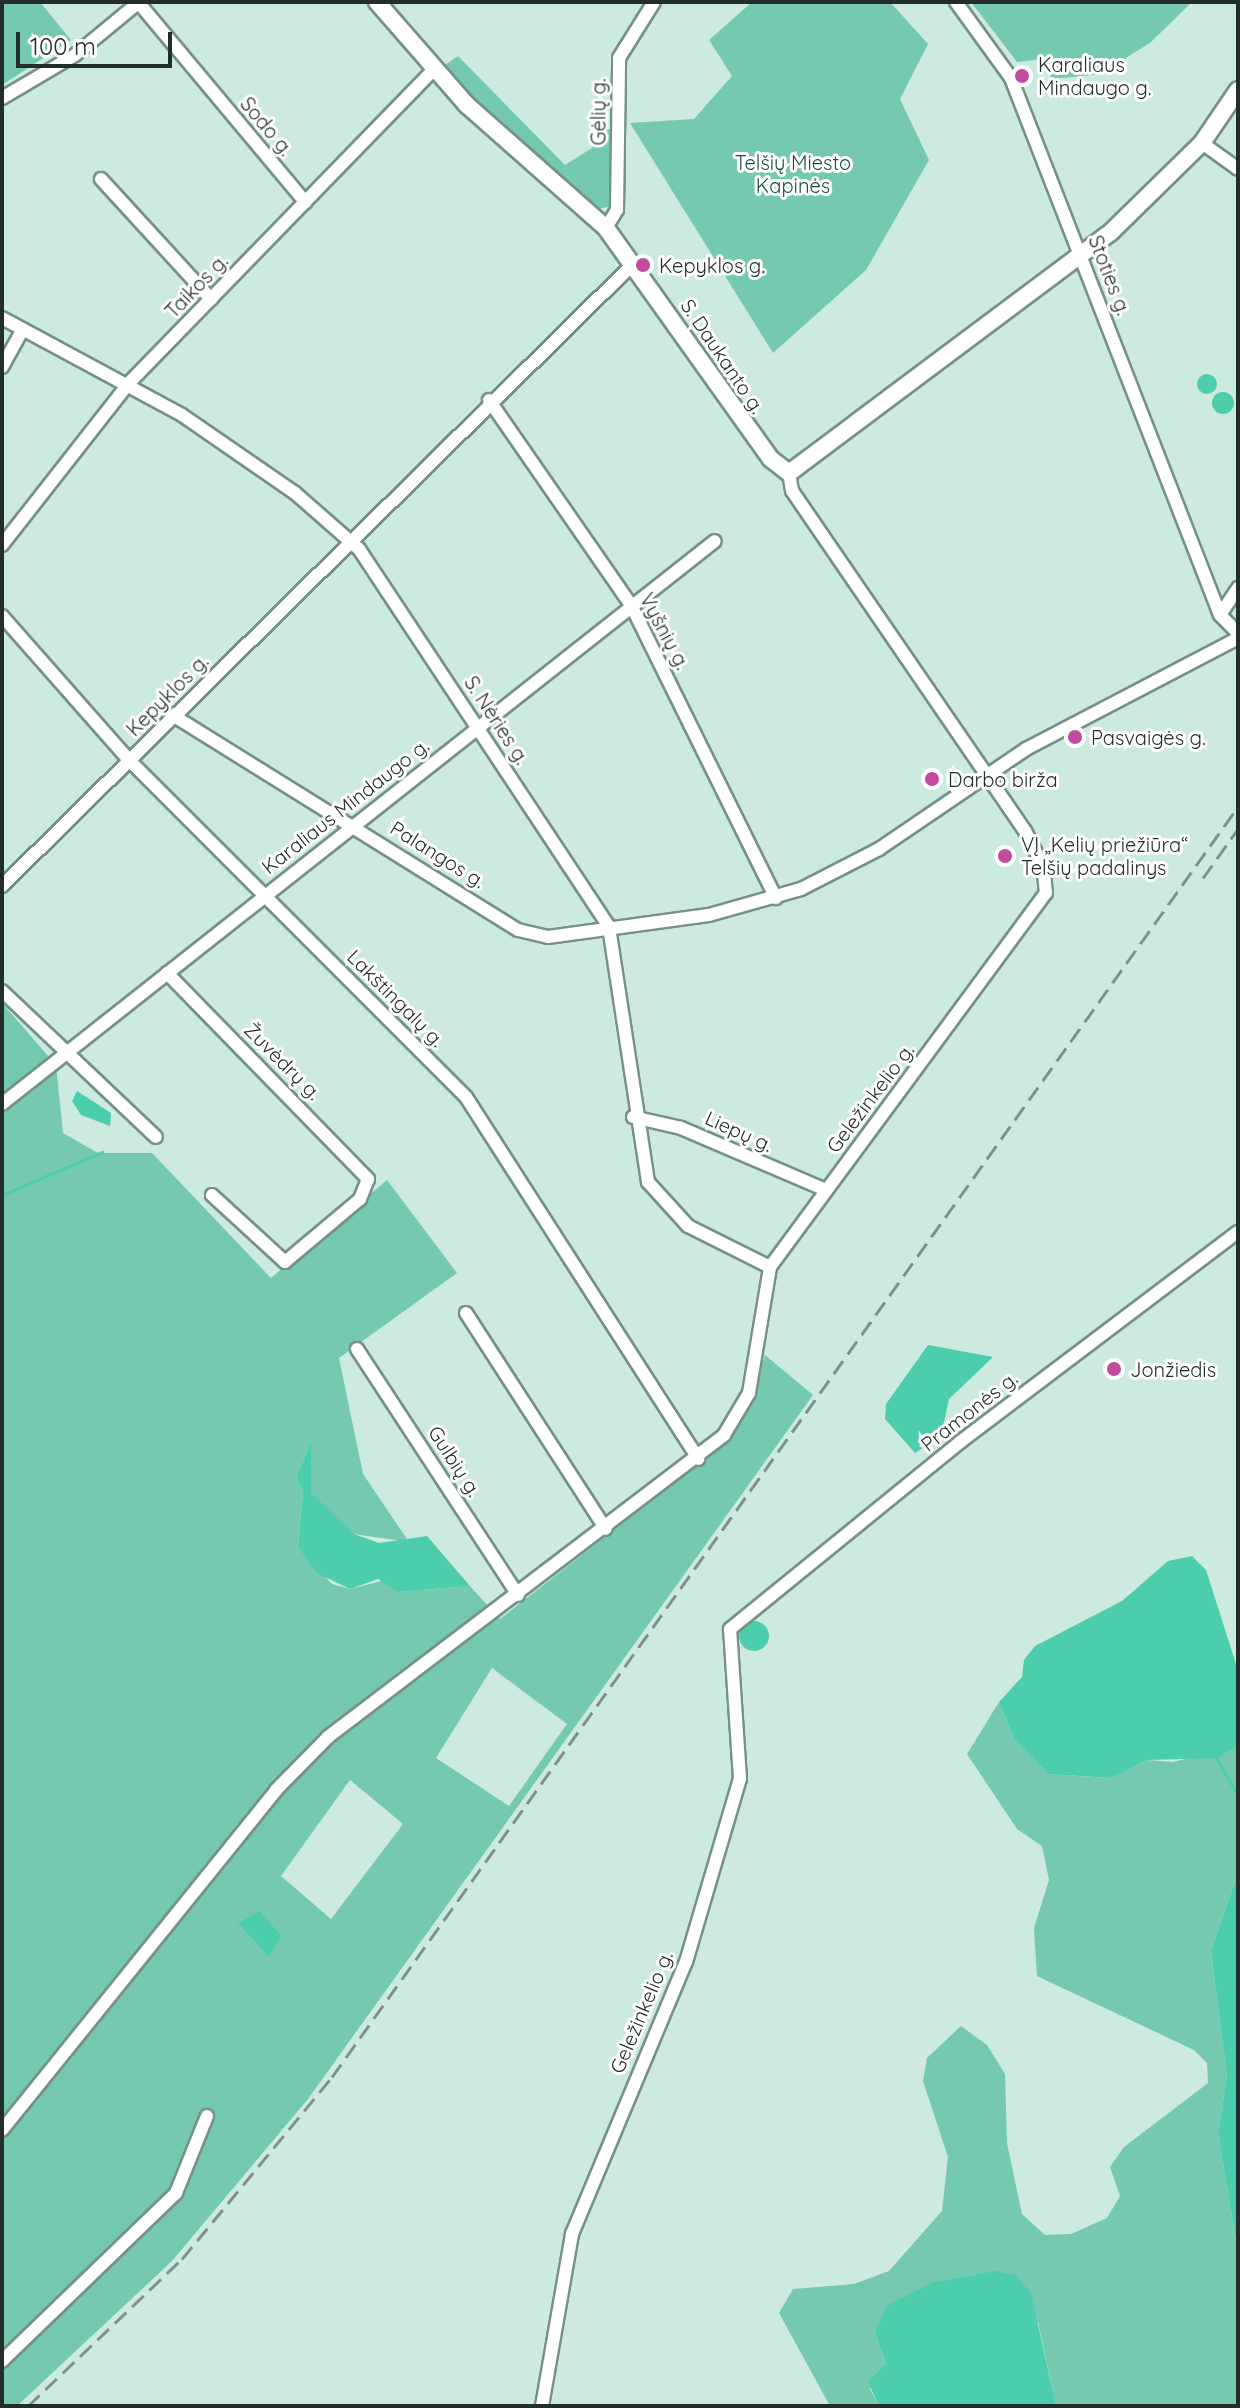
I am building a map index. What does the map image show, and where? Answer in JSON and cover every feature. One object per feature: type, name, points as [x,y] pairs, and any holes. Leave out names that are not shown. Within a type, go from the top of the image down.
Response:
[{"type":"main road","name":"S. Daukanto g.","points":[[377,2],[434,69],[606,228],[634,263],[771,459],[789,473]]},
{"type":"main road","points":[[789,473],[1082,256],[1202,143],[1238,90]]},
{"type":"street","points":[[2,98],[75,55],[138,2]]},
{"type":"street","name":"Sodo g.","points":[[138,2],[305,202]]},
{"type":"street","name":"Gėlių g.","points":[[606,228],[617,210],[619,58],[654,2]]},
{"type":"street","name":"Stoties g.","points":[[956,2],[1011,78],[1082,256],[1202,577],[1221,617]]},
{"type":"street","name":"Taikos g.","points":[[2,545],[129,383],[434,69]]},
{"type":"street","points":[[1202,143],[1238,169]]},
{"type":"street","points":[[101,179],[211,299]]},
{"type":"street","name":"Kepyklos g.","points":[[2,886],[489,400],[634,263]]},
{"type":"street","name":"S. Nėries g.","points":[[2,318],[129,383],[295,493],[350,540],[609,927],[633,1117],[648,1182],[667,1209],[770,1267]]},
{"type":"street","points":[[2,367],[23,329]]},
{"type":"street","name":"Vyšnių g.","points":[[489,400],[631,605],[776,898]]},
{"type":"street","name":"S. Daukanto g.","points":[[789,473],[792,491],[985,773]]},
{"type":"street","name":"Karaliaus Mindaugo g.","points":[[2,1104],[715,541]]},
{"type":"street","points":[[1202,577],[1235,590],[1221,617],[1215,645]]},
{"type":"street","name":"Lakštingalų g.","points":[[2,616],[129,760],[466,1097],[698,1459]]},
{"type":"street","points":[[609,927],[776,898],[853,865],[985,773],[1215,645],[1238,636],[1221,617]]},
{"type":"street","name":"Palangos g.","points":[[174,716],[526,934],[609,927]]},
{"type":"street","name":"Geležinkelio g.","points":[[2,2130],[276,1790],[328,1737],[698,1459],[724,1435],[749,1393],[770,1267],[1046,893],[1038,855],[985,773]]},
{"type":"street","name":"Žuvėdrų g.","points":[[167,973],[368,1179],[360,1199],[285,1262],[212,1195]]},
{"type":"street","points":[[2,991],[156,1137]]},
{"type":"street","name":"Liepų g.","points":[[633,1117],[681,1128],[826,1190]]},
{"type":"street","name":"Pramonės g.","points":[[730,1629],[960,1442],[1238,1232]]},
{"type":"street","points":[[466,1313],[606,1529]]},
{"type":"street","name":"Gulbių g.","points":[[357,1349],[518,1595]]},
{"type":"street","name":"Geležinkelio g.","points":[[542,2406],[572,2234],[686,1962],[740,1779],[730,1629]]},
{"type":"street","points":[[2,2361],[176,2193],[207,2116]]},
{"type":"green space","points":[[2,2],[40,2],[71,40],[2,85]]},
{"type":"green space","name":"Telšių Miesto Kapinės","points":[[752,2],[890,2],[928,44],[900,99],[929,160],[866,270],[773,353],[630,123],[694,119],[732,76],[709,40]]},
{"type":"green space","points":[[971,2],[1192,2],[1151,42],[1101,74],[1052,79],[1043,59],[1017,62]]},
{"type":"green space","points":[[458,56],[565,165],[592,148],[602,128],[614,130],[613,206],[598,209],[482,109],[442,67]]},
{"type":"green space","points":[[2,1003],[56,1065],[63,1133],[98,1153],[152,1153],[271,1278],[387,1180],[457,1273],[339,1358],[363,1474],[409,1542],[354,1534],[318,1501],[311,1493],[311,1441],[296,1478],[303,1492],[298,1547],[332,1584],[350,1589],[385,1580],[398,1592],[470,1586],[500,1619],[724,1444],[745,1414],[765,1355],[813,1395],[308,2099],[172,2261],[17,2406],[2,2406]],"holes":[[[492,1668],[567,1724],[509,1806],[436,1758]],[[350,1780],[403,1824],[331,1919],[281,1876]]]},
{"type":"green space","points":[[999,1702],[1014,1739],[1048,1774],[1110,1778],[1147,1760],[1173,1762],[1238,1746],[1238,1872],[1211,1951],[1227,2076],[1218,2134],[1238,2253],[1238,2406],[1056,2406],[1038,2322],[875,2332],[886,2364],[870,2389],[879,2406],[830,2406],[779,2313],[793,2289],[854,2284],[889,2271],[942,2211],[948,2157],[923,2081],[927,2058],[961,2026],[987,2045],[1005,2074],[1007,2143],[1022,2214],[1045,2235],[1071,2234],[1107,2218],[1120,2196],[1110,2167],[1124,2147],[1208,2083],[1207,2063],[1194,2050],[1037,1976],[1034,1928],[1049,1880],[1042,1846],[1017,1829],[967,1754]]},
{"type":"shaded area","points":[[1207,374],[1214,377],[1217,384],[1214,391],[1207,394],[1200,391],[1197,384],[1200,377]]},
{"type":"shaded area","points":[[1223,392],[1234,403],[1223,414],[1212,403]]},
{"type":"shaded area","points":[[77,1091],[111,1113],[110,1126],[81,1115],[72,1101]]},
{"type":"shaded area","points":[[928,1345],[993,1357],[949,1399],[941,1436],[915,1453],[885,1419],[886,1404]]},
{"type":"shaded area","points":[[311,1441],[311,1493],[354,1534],[379,1543],[427,1536],[470,1586],[398,1592],[378,1579],[350,1589],[317,1573],[298,1547],[303,1492],[296,1478]]},
{"type":"shaded area","points":[[1192,1556],[1206,1570],[1238,1670],[1238,1746],[1216,1758],[1147,1760],[1111,1778],[1048,1774],[1014,1739],[999,1702],[1022,1677],[1024,1660],[1035,1646],[1122,1601],[1168,1561]]},
{"type":"shaded area","points":[[754,1621],[760,1622],[768,1630],[768,1642],[760,1650],[754,1651],[748,1650],[740,1642],[739,1636],[740,1630],[748,1622]]},
{"type":"shaded area","points":[[1238,1872],[1238,2253],[1218,2134],[1227,2076],[1211,1951]]},
{"type":"shaded area","points":[[260,1911],[281,1936],[269,1957],[238,1923]]},
{"type":"shaded area","points":[[996,2271],[1016,2276],[1031,2293],[1056,2406],[879,2406],[868,2382],[886,2364],[875,2332],[888,2305],[932,2283]]},
{"type":"waterway","points":[[2,1195],[102,1152]]},
{"type":"waterway","points":[[1216,1758],[1238,1795]]},
{"type":"railway","points":[[28,2406],[182,2259],[332,2077],[1238,807]]},
{"type":"railway","points":[[1203,878],[1238,829]]},
{"type":"place","name":"Karaliaus Mindaugo g.","points":[[1022,76]]},
{"type":"place","name":"Kepyklos g.","points":[[643,265]]},
{"type":"place","name":"Pasvaigės g.","points":[[1075,737]]},
{"type":"place","name":"Darbo birža","points":[[932,779]]},
{"type":"place","name":"VĮ „Kelių priežiūra“ Telšių padalinys","points":[[1005,856]]},
{"type":"place","name":"Jonžiedis","points":[[1114,1369]]}]
